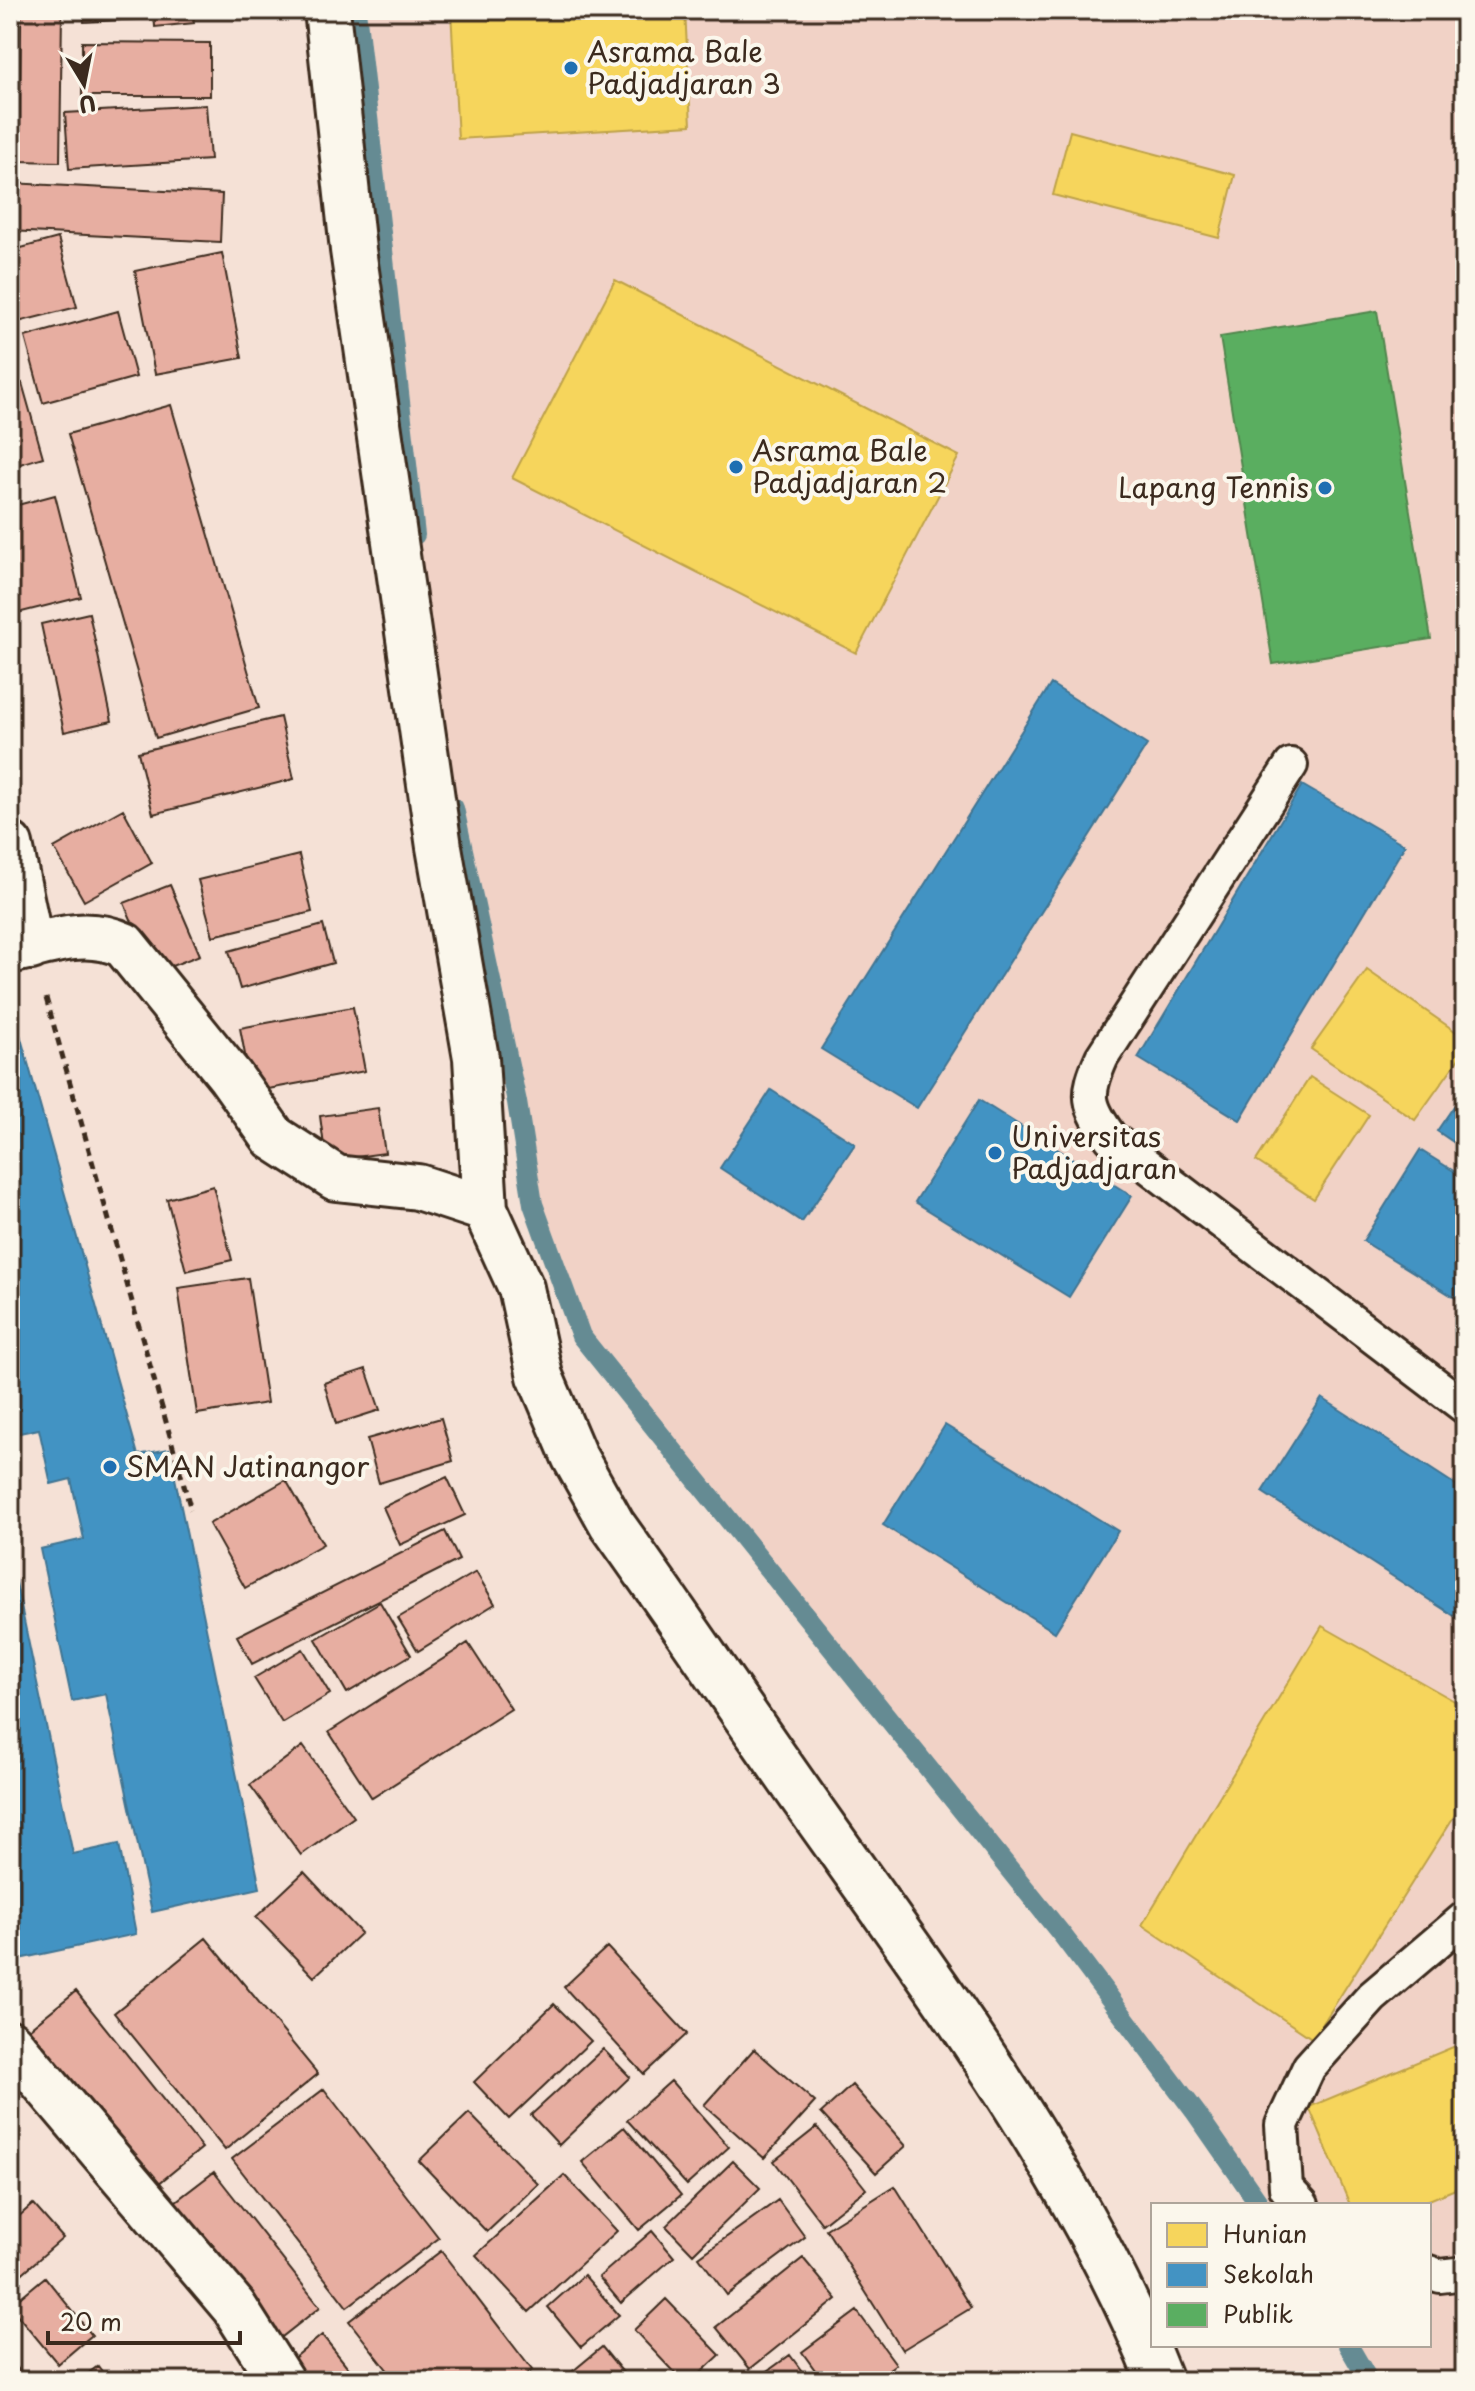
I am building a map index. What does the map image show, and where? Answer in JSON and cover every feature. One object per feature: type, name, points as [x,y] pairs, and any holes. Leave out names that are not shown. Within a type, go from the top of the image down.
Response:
[{"type":"street","points":[[327,10],[355,266],[437,831],[476,1058],[485,1209],[521,1288],[540,1376],[574,1456],[612,1524],[906,1943],[1042,2151],[1131,2312],[1160,2381]]},
{"type":"street","points":[[10,845],[20,949],[81,936],[102,935],[124,945],[230,1076],[274,1138],[336,1178],[418,1187],[485,1209]]},
{"type":"street","points":[[10,2043],[234,2307],[281,2381]]},
{"type":"lane","points":[[1291,765],[1102,1057],[1089,1086],[1093,1113],[1111,1138],[1465,1407]]},
{"type":"lane","points":[[1300,2203],[1286,2188],[1282,2125],[1309,2067],[1372,1997],[1465,1918]]},
{"type":"lane","points":[[1431,2273],[1440,2276],[1465,2273]]},
{"type":"path","points":[[20,949],[191,1510]]},
{"type":"shaded area","name":"Universitas Padjadjaran","points":[[356,10],[1465,10],[1465,2381],[1369,2381],[1349,2347],[1431,2347],[1431,2203],[1259,2203],[1196,2113],[1063,1936],[581,1336],[533,1204],[517,1102],[492,997],[431,691],[401,391]]},
{"type":"building: Hunian","name":"Asrama Bale Padjadjaran 3","points":[[451,10],[685,10],[691,125],[458,139]]},
{"type":"building: Hunian","points":[[1070,131],[1235,175],[1219,238],[1053,195]]},
{"type":"building: Hunian","name":"Asrama Bale Padjadjaran 2","points":[[615,280],[959,456],[856,653],[512,478]]},
{"type":"building: Hunian","points":[[1367,970],[1465,1038],[1465,1050],[1415,1120],[1311,1049]]},
{"type":"building: Hunian","points":[[1310,1077],[1369,1115],[1314,1199],[1256,1161]]},
{"type":"building: Hunian","points":[[1322,1626],[1465,1707],[1465,1799],[1313,2039],[1142,1925]]},
{"type":"building: Hunian","points":[[1465,2042],[1465,2185],[1422,2203],[1349,2203],[1309,2107]]},
{"type":"building: Sekolah","points":[[1051,684],[1147,745],[917,1108],[821,1049]]},
{"type":"building: Sekolah","points":[[1302,785],[1405,845],[1240,1120],[1138,1058]]},
{"type":"building: Sekolah","name":"SMAN Jatinangor","points":[[10,999],[138,1455],[169,1449],[260,1888],[152,1912],[106,1694],[72,1701],[40,1549],[84,1539],[71,1479],[51,1484],[39,1429],[10,1435]]},
{"type":"building: Sekolah","points":[[771,1090],[855,1144],[802,1222],[720,1168]]},
{"type":"building: Sekolah","points":[[1465,1090],[1465,1150],[1437,1131]]},
{"type":"building: Sekolah","points":[[979,1100],[1132,1196],[1069,1297],[915,1202]]},
{"type":"building: Sekolah","points":[[1420,1150],[1465,1178],[1465,1304],[1363,1241]]},
{"type":"building: Sekolah","points":[[1322,1398],[1465,1491],[1465,1623],[1262,1492]]},
{"type":"building: Sekolah","points":[[945,1425],[1118,1531],[1055,1632],[883,1525]]},
{"type":"building: Sekolah","points":[[10,1554],[73,1854],[119,1844],[136,1934],[19,1959],[10,1916]]},
{"type":"building: Publik","name":"Lapang Tennis","points":[[1377,311],[1431,639],[1273,664],[1220,337]]},
{"type":"building: Lainnya","points":[[21,10],[62,10],[60,162],[19,161]]},
{"type":"building: Lainnya","points":[[83,10],[139,10],[140,19],[84,22]]},
{"type":"building: Lainnya","points":[[154,10],[193,10],[194,23],[155,27]]},
{"type":"building: Lainnya","points":[[82,42],[210,43],[210,96],[82,96]]},
{"type":"building: Lainnya","points":[[206,105],[210,160],[69,169],[65,113]]},
{"type":"building: Lainnya","points":[[10,183],[222,194],[220,242],[10,231]]},
{"type":"building: Lainnya","points":[[58,238],[77,307],[10,324],[10,251]]},
{"type":"building: Lainnya","points":[[222,253],[242,358],[155,374],[135,271]]},
{"type":"building: Lainnya","points":[[118,311],[136,377],[43,403],[25,337]]},
{"type":"building: Lainnya","points":[[22,383],[43,457],[10,467],[10,386]]},
{"type":"building: Lainnya","points":[[171,405],[259,708],[156,738],[68,434]]},
{"type":"building: Lainnya","points":[[55,495],[81,597],[10,615],[10,507]]},
{"type":"building: Lainnya","points":[[89,613],[112,721],[64,732],[41,624]]},
{"type":"building: Lainnya","points":[[280,717],[294,779],[153,814],[138,752]]},
{"type":"building: Lainnya","points":[[123,809],[152,863],[84,901],[54,848]]},
{"type":"building: Lainnya","points":[[299,855],[312,912],[213,936],[198,880]]},
{"type":"building: Lainnya","points":[[170,885],[200,955],[154,973],[124,903]]},
{"type":"building: Lainnya","points":[[323,925],[333,963],[240,989],[229,951]]},
{"type":"building: Lainnya","points":[[353,1007],[365,1071],[252,1092],[240,1028]]},
{"type":"building: Lainnya","points":[[378,1108],[385,1153],[326,1161],[320,1116]]},
{"type":"building: Lainnya","points":[[213,1186],[232,1260],[186,1271],[167,1199]]},
{"type":"building: Lainnya","points":[[248,1278],[267,1403],[197,1414],[178,1288]]},
{"type":"building: Lainnya","points":[[366,1369],[380,1410],[336,1424],[324,1383]]},
{"type":"building: Lainnya","points":[[441,1418],[453,1461],[379,1483],[367,1439]]},
{"type":"building: Lainnya","points":[[447,1477],[465,1515],[400,1545],[383,1507]]},
{"type":"building: Lainnya","points":[[286,1480],[323,1544],[245,1588],[209,1524]]},
{"type":"building: Lainnya","points":[[445,1531],[459,1560],[252,1664],[237,1636]]},
{"type":"building: Lainnya","points":[[476,1572],[495,1604],[418,1651],[398,1618]]},
{"type":"building: Lainnya","points":[[380,1602],[411,1655],[347,1693],[316,1639]]},
{"type":"building: Lainnya","points":[[468,1643],[511,1709],[372,1798],[329,1732]]},
{"type":"building: Lainnya","points":[[303,1649],[330,1694],[282,1723],[254,1678]]},
{"type":"building: Lainnya","points":[[303,1746],[354,1817],[301,1855],[250,1785]]},
{"type":"building: Lainnya","points":[[304,1872],[361,1933],[314,1977],[256,1917]]},
{"type":"building: Lainnya","points":[[206,1938],[318,2074],[225,2150],[114,2013]]},
{"type":"building: Lainnya","points":[[607,1947],[687,2034],[644,2074],[564,1987]]},
{"type":"building: Lainnya","points":[[76,1991],[202,2148],[147,2193],[20,2036]]},
{"type":"building: Lainnya","points":[[554,2004],[591,2041],[509,2119],[474,2082]]},
{"type":"building: Lainnya","points":[[603,2049],[630,2077],[559,2145],[531,2115]]},
{"type":"building: Lainnya","points":[[754,2049],[815,2102],[764,2158],[704,2105]]},
{"type":"building: Lainnya","points":[[671,2081],[729,2147],[687,2185],[627,2120]]},
{"type":"building: Lainnya","points":[[852,2085],[906,2146],[876,2173],[821,2113]]},
{"type":"building: Lainnya","points":[[324,2089],[439,2238],[347,2307],[232,2159]]},
{"type":"building: Lainnya","points":[[469,2113],[538,2184],[487,2232],[419,2161]]},
{"type":"building: Lainnya","points":[[624,2127],[681,2195],[639,2230],[582,2162]]},
{"type":"building: Lainnya","points":[[817,2127],[866,2189],[822,2224],[774,2161]]},
{"type":"building: Lainnya","points":[[733,2161],[760,2188],[693,2254],[666,2226]]},
{"type":"building: Lainnya","points":[[214,2172],[320,2307],[273,2344],[167,2208]]},
{"type":"building: Lainnya","points":[[564,2175],[617,2231],[529,2312],[476,2255]]},
{"type":"building: Lainnya","points":[[895,2186],[971,2308],[902,2350],[826,2229]]},
{"type":"building: Lainnya","points":[[778,2200],[805,2237],[727,2295],[699,2257]]},
{"type":"building: Lainnya","points":[[33,2204],[63,2238],[10,2284],[10,2224]]},
{"type":"building: Lainnya","points":[[652,2231],[674,2257],[621,2303],[599,2277]]},
{"type":"building: Lainnya","points":[[441,2251],[532,2370],[518,2381],[396,2381],[349,2321]]},
{"type":"building: Lainnya","points":[[803,2258],[837,2299],[750,2369],[716,2327]]},
{"type":"building: Lainnya","points":[[584,2275],[619,2315],[581,2347],[548,2307]]},
{"type":"building: Lainnya","points":[[45,2277],[92,2335],[58,2364],[10,2306]]},
{"type":"building: Lainnya","points":[[666,2299],[720,2355],[692,2381],[682,2381],[634,2330]]},
{"type":"building: Lainnya","points":[[857,2311],[896,2364],[873,2381],[823,2381],[802,2352]]},
{"type":"building: Lainnya","points":[[322,2335],[359,2381],[292,2381],[282,2368]]},
{"type":"building: Lainnya","points":[[602,2347],[630,2381],[561,2381]]},
{"type":"building: Lainnya","points":[[790,2355],[809,2381],[754,2381]]},
{"type":"building: Lainnya","points":[[12,2360],[26,2381],[10,2381]]},
{"type":"building: Lainnya","points":[[98,2366],[109,2381],[78,2381]]},
{"type":"waterway","points":[[356,10],[415,535]]},
{"type":"waterway","points":[[454,808],[517,1102],[533,1204],[581,1336],[1063,1936],[1196,2113],[1259,2203]]},
{"type":"waterway","points":[[1349,2347],[1369,2381]]},
{"type":"place","name":"Asrama Bale Padjadjaran 3","points":[[571,68]]},
{"type":"place","name":"Asrama Bale Padjadjaran 2","points":[[736,467]]},
{"type":"place","name":"Lapang Tennis","points":[[1325,488]]},
{"type":"place","name":"Universitas Padjadjaran","points":[[995,1153]]},
{"type":"place","name":"SMAN Jatinangor","points":[[110,1467]]}]
